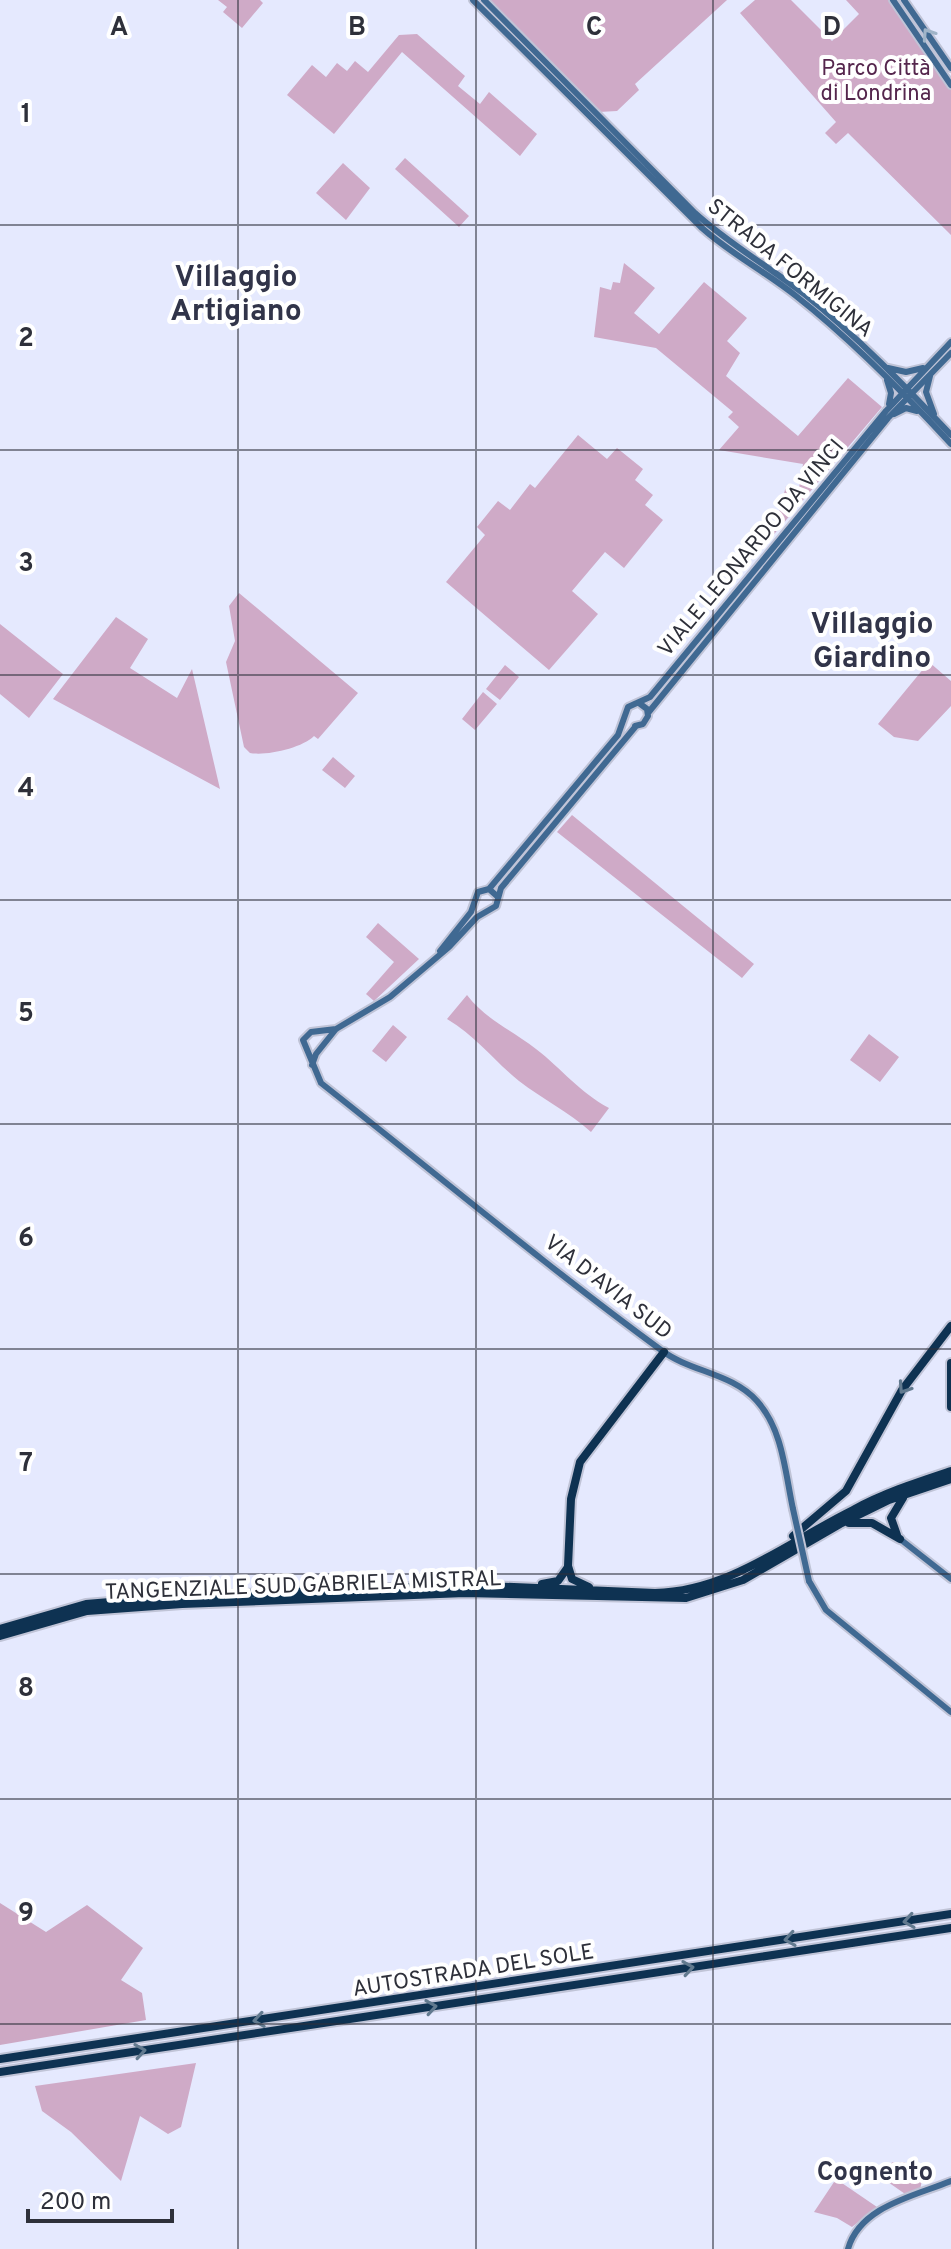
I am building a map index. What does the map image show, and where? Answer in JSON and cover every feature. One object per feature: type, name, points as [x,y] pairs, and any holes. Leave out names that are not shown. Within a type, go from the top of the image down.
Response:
[{"type":"highway","points":[[757,1564],[846,1491],[902,1390],[951,1326]]},
{"type":"highway","points":[[625,1592],[578,1584],[568,1566],[571,1499],[580,1462],[664,1352]]},
{"type":"highway","points":[[951,1363],[951,1407]]},
{"type":"highway","points":[[791,1548],[885,1494],[951,1471]]},
{"type":"highway","points":[[791,1548],[909,1493],[951,1479]]},
{"type":"highway","points":[[900,1539],[892,1526],[892,1511],[909,1493]]},
{"type":"highway","points":[[840,1524],[872,1523],[900,1539]]},
{"type":"highway","name":"TANGENZIALE SUD GABRIELA MISTRAL","points":[[3,1627],[86,1604],[488,1586],[625,1592],[684,1591],[718,1582],[791,1548]]},
{"type":"highway","name":"TANGENZIALE SUD GABRIELA MISTRAL","points":[[364,1593],[686,1598],[732,1585],[791,1548]]},
{"type":"highway","points":[[488,1586],[555,1583],[568,1566]]},
{"type":"highway","name":"TANGENZIALE SUD GABRIELA MISTRAL","points":[[0,1636],[87,1611],[309,1595]]},
{"type":"highway","name":"AUTOSTRADA DEL SOLE","points":[[0,2059],[951,1914]]},
{"type":"highway","name":"AUTOSTRADA DEL SOLE","points":[[0,2072],[951,1928]]},
{"type":"street","points":[[473,0],[607,130]]},
{"type":"street","points":[[484,0],[607,130]]},
{"type":"street","points":[[893,0],[951,85]]},
{"type":"street","points":[[904,0],[951,68]]},
{"type":"street","name":"STRADA FORMIGINA","points":[[607,130],[727,242],[802,292],[951,435]]},
{"type":"street","points":[[887,414],[951,342]]},
{"type":"street","points":[[887,414],[891,393],[883,370],[929,370],[951,353]]},
{"type":"street","points":[[929,370],[926,392],[935,418]]},
{"type":"street","name":"STRADA FORMIGINA","points":[[907,392],[951,444]]},
{"type":"street","points":[[887,414],[906,408],[922,413]]},
{"type":"street","name":"VIALE LEONARDO DA VINCI","points":[[639,703],[650,697],[887,414]]},
{"type":"street","name":"VIALE LEONARDO DA VINCI","points":[[648,713],[887,414]]},
{"type":"street","points":[[316,1054],[307,1052],[302,1045],[304,1037],[311,1032],[319,1034],[336,1029],[390,997],[433,959],[486,911],[496,906],[501,888],[636,726],[646,721],[648,713],[639,703],[628,707],[618,735],[489,889],[478,892],[476,902],[433,959]]},
{"type":"street","points":[[626,719],[636,726]]},
{"type":"street","points":[[489,889],[498,897]]},
{"type":"street","points":[[476,902],[486,911]]},
{"type":"street","points":[[312,1065],[316,1054],[336,1029]]},
{"type":"street","points":[[319,1034],[324,1043]]},
{"type":"street","name":"VIA D'AVIA SUD","points":[[307,1052],[321,1083],[664,1352],[731,1382],[764,1409],[778,1438],[809,1581],[826,1610],[951,1712]]},
{"type":"street","points":[[900,1539],[951,1579]]},
{"type":"street","points":[[848,2249],[854,2235],[870,2217],[895,2202],[951,2181]]},
{"type":"green space","points":[[218,0],[260,0],[263,3],[242,28],[223,12],[227,7]]},
{"type":"green space","points":[[489,0],[727,0],[635,84],[639,90],[617,111],[599,112]]},
{"type":"green space","name":"Parco Città di Londrina","points":[[755,0],[791,0],[832,41],[859,14],[846,0],[890,0],[951,89],[951,235],[848,133],[836,144],[825,133],[836,122],[740,13]]},
{"type":"green space","points":[[417,34],[465,76],[458,86],[480,104],[489,92],[537,134],[520,156],[402,52],[334,134],[287,95],[312,65],[326,77],[337,63],[347,71],[355,61],[368,72],[399,35]]},
{"type":"green space","points":[[405,158],[469,216],[459,227],[395,169]]},
{"type":"green space","points":[[343,163],[370,188],[346,220],[316,193]]},
{"type":"green space","points":[[624,263],[655,288],[634,313],[659,334],[704,282],[747,318],[727,341],[740,353],[726,376],[798,436],[848,378],[882,407],[770,539],[755,542],[750,538],[756,524],[775,527],[786,486],[799,488],[803,464],[719,450],[739,427],[728,417],[733,412],[656,348],[594,337],[600,287],[611,290],[613,282],[620,283]]},
{"type":"green space","points":[[578,435],[607,459],[617,448],[643,469],[635,480],[653,495],[645,505],[663,520],[624,568],[605,552],[572,591],[598,614],[549,670],[446,582],[485,535],[477,527],[498,501],[510,510],[530,484],[535,488]]},
{"type":"green space","points":[[239,593],[358,693],[318,739],[314,736],[293,747],[265,753],[250,753],[244,747],[226,662],[235,641],[229,606]]},
{"type":"green space","points":[[116,617],[148,639],[130,668],[177,698],[192,669],[220,789],[53,699]]},
{"type":"green space","points":[[0,624],[63,674],[29,718],[0,694]]},
{"type":"green space","points":[[929,662],[951,681],[951,706],[918,741],[894,737],[878,724]]},
{"type":"green space","points":[[505,665],[519,677],[500,700],[486,689]]},
{"type":"green space","points":[[483,692],[497,704],[475,730],[462,719]]},
{"type":"green space","points":[[333,757],[355,776],[345,788],[322,770]]},
{"type":"green space","points":[[572,815],[754,964],[742,978],[557,832]]},
{"type":"green space","points":[[378,923],[419,959],[374,1001],[366,994],[394,962],[366,937]]},
{"type":"green space","points":[[467,995],[491,1018],[536,1049],[580,1088],[609,1108],[591,1132],[519,1081],[447,1019]]},
{"type":"green space","points":[[393,1025],[407,1037],[386,1062],[372,1051]]},
{"type":"green space","points":[[869,1034],[899,1057],[880,1082],[850,1060]]},
{"type":"green space","points":[[196,2063],[181,2127],[168,2134],[140,2116],[121,2181],[71,2132],[42,2111],[35,2086]]},
{"type":"green space","points":[[893,2162],[904,2162],[923,2175],[920,2190],[908,2196],[875,2173]]},
{"type":"green space","points":[[836,2179],[877,2207],[852,2227],[837,2218],[814,2212]]},
{"type":"shaded area","points":[[0,1903],[46,1932],[87,1905],[143,1948],[121,1980],[142,1993],[146,2020],[0,2045]]},
{"type":"district","name":"Villaggio Artigiano","points":[[236,293]]},
{"type":"district","name":"Villaggio Giardino","points":[[872,640]]},
{"type":"district","name":"Cognento","points":[[875,2171]]}]
